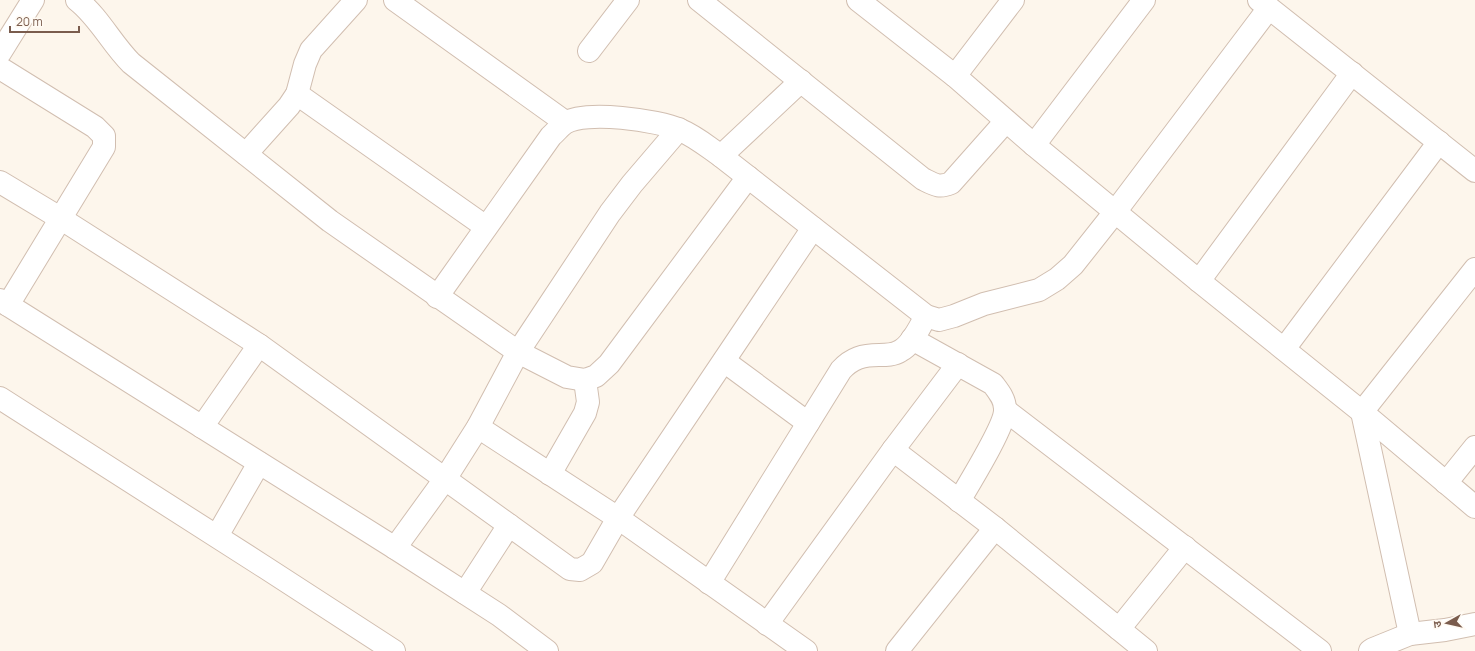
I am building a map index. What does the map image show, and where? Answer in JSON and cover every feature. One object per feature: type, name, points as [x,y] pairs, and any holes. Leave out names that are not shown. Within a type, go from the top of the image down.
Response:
[{"type":"street","points":[[0,53],[33,0]]},
{"type":"street","points":[[77,0],[93,14],[118,50],[131,63],[330,221],[518,352],[567,376],[585,380],[596,376],[610,364],[748,177]]},
{"type":"street","points":[[246,154],[289,106],[297,94],[305,64],[311,50],[356,0]]},
{"type":"street","points":[[396,0],[565,122]]},
{"type":"street","points":[[589,51],[628,0]]},
{"type":"street","points":[[699,0],[923,179],[934,185],[943,186],[952,183],[1006,121]]},
{"type":"street","points":[[955,76],[1013,0]]},
{"type":"street","points":[[1034,145],[1144,0]]},
{"type":"street","points":[[870,4],[1034,145],[1199,281],[1362,412],[1475,507]]},
{"type":"street","points":[[437,297],[551,136],[565,122],[584,117],[603,115],[663,124],[679,129],[693,137],[721,156],[926,316],[939,320],[954,316],[984,304],[1039,290],[1057,279],[1073,265],[1115,212],[1264,4],[1475,171]]},
{"type":"street","points":[[0,68],[95,128],[104,136],[104,147],[60,218],[4,302],[395,548],[499,615],[547,651]]},
{"type":"street","points":[[1199,281],[1352,73]]},
{"type":"street","points":[[721,156],[801,80]]},
{"type":"street","points":[[297,94],[486,227]]},
{"type":"street","points":[[395,548],[445,479],[478,427],[518,352],[610,213],[632,184],[679,129]]},
{"type":"street","points":[[1284,349],[1439,142]]},
{"type":"street","points":[[0,182],[60,218],[259,345],[570,569],[580,570],[592,563],[618,518],[813,228]]},
{"type":"street","points":[[1362,412],[1475,269]]},
{"type":"street","points":[[709,583],[840,370],[848,362],[859,356],[890,355],[901,351],[912,338],[926,316]]},
{"type":"street","points":[[912,338],[993,384],[1002,395],[1005,410],[1002,424],[959,501]]},
{"type":"street","points":[[202,426],[259,345]]},
{"type":"street","points":[[724,361],[808,423]]},
{"type":"street","points":[[767,624],[892,450],[958,364]]},
{"type":"street","points":[[550,474],[585,413],[588,402],[585,380]]},
{"type":"street","points":[[0,398],[394,651]]},
{"type":"street","points":[[1005,410],[1320,651]]},
{"type":"street","points":[[1362,412],[1410,634]]},
{"type":"street","points":[[478,427],[618,518],[806,651]]},
{"type":"street","points":[[1446,483],[1475,447]]},
{"type":"street","points":[[892,450],[995,528],[1146,651]]},
{"type":"street","points":[[217,536],[259,463]]},
{"type":"street","points":[[465,593],[509,525]]},
{"type":"street","points":[[897,651],[995,528]]},
{"type":"street","points":[[1119,629],[1185,547]]},
{"type":"street","points":[[1370,651],[1410,634],[1445,630],[1475,624]]}]
